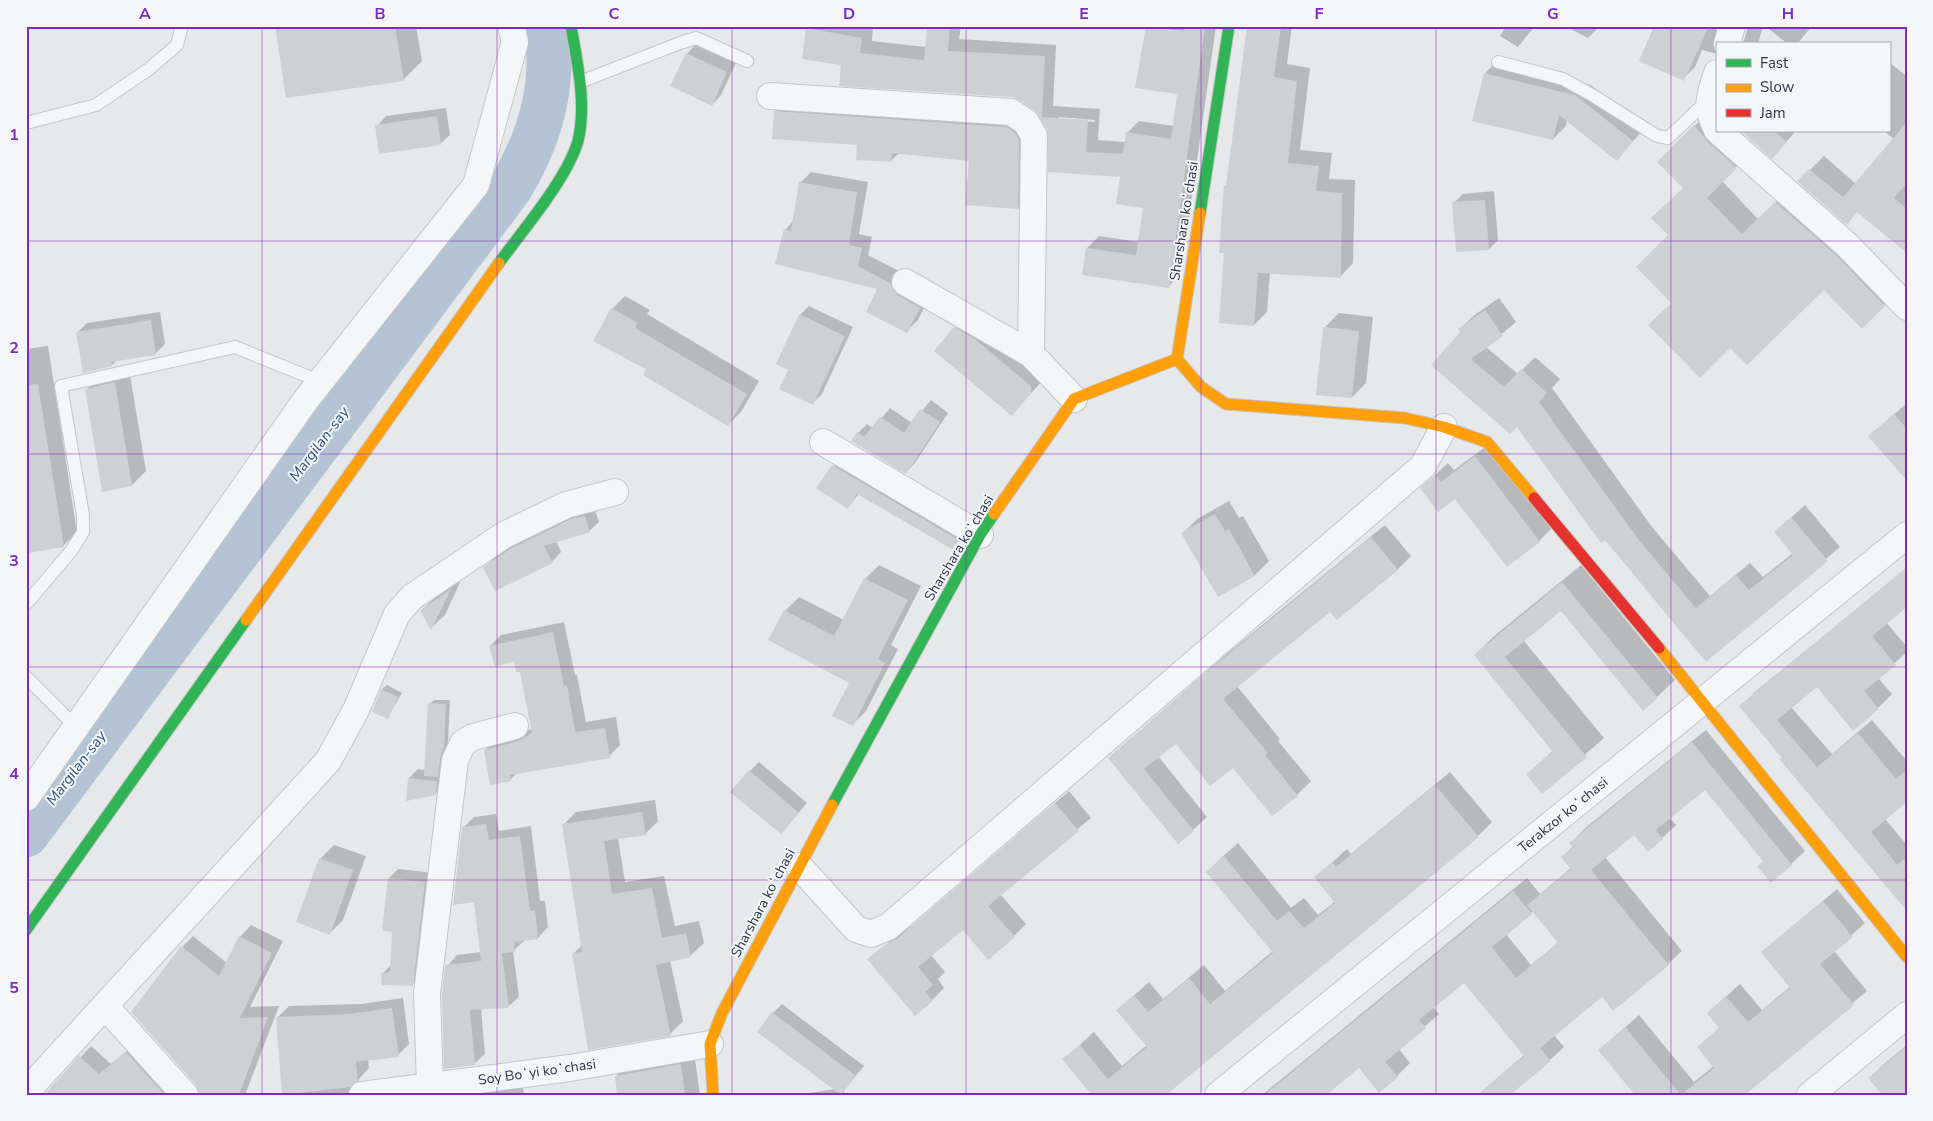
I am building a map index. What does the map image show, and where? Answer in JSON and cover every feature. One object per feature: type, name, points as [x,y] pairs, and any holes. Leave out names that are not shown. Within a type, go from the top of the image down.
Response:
[{"type":"street","points":[[26,798],[319,381],[476,185],[514,42],[511,26]]},
{"type":"street","points":[[26,930],[566,169],[578,140],[580,82],[571,26]]},
{"type":"street","name":"Sharshara koʻchasi","points":[[1177,359],[1229,26]]},
{"type":"street","points":[[1727,42],[1732,26]]},
{"type":"street","points":[[1716,76],[1708,100],[1711,117],[1716,128]]},
{"type":"street","points":[[770,96],[1012,112],[1026,122],[1034,136],[1031,354]]},
{"type":"street","points":[[1719,132],[1847,246],[1907,307]]},
{"type":"street","points":[[905,282],[1031,354],[1074,399],[1177,359],[1201,387],[1226,404],[1405,418],[1444,427],[1486,442],[1703,701],[1907,956]]},
{"type":"street","name":"Sharshara koʻchasi","points":[[713,1095],[710,1044],[722,1013],[799,866],[980,535],[1074,399]]},
{"type":"street","points":[[799,866],[856,929],[871,934],[888,927],[1423,466],[1444,427]]},
{"type":"street","points":[[823,442],[980,535]]},
{"type":"street","points":[[26,1092],[328,761],[356,710],[397,614],[412,597],[504,535],[566,505],[614,492]]},
{"type":"street","name":"Terakzor koʻchasi","points":[[1218,1095],[1907,535]]},
{"type":"street","points":[[430,1086],[427,993],[455,760],[463,743],[473,737],[515,726]]},
{"type":"street","points":[[105,1006],[185,1095]]},
{"type":"street","points":[[1810,1095],[1907,1015]]},
{"type":"street","name":"Soy Boʻyi koʻchasi","points":[[362,1095],[570,1068],[710,1044]]},
{"type":"lane","points":[[26,123],[96,105],[149,69],[177,45],[182,26]]},
{"type":"lane","points":[[580,82],[680,42],[696,38],[747,61]]},
{"type":"lane","points":[[1498,62],[1563,79],[1657,136],[1668,138],[1708,100]]},
{"type":"lane","points":[[26,604],[71,551],[83,532],[83,515],[61,386],[235,347],[319,381]]},
{"type":"lane","points":[[26,677],[76,727]]},
{"type":"building","points":[[275,26],[395,26],[404,81],[286,98]]},
{"type":"building","points":[[927,26],[950,27],[948,51],[1045,56],[1042,117],[1088,120],[1086,152],[1123,154],[1126,132],[1171,139],[1177,94],[1135,88],[1146,26],[1184,31],[1185,26],[1205,26],[1169,288],[1082,275],[1086,248],[1136,255],[1143,208],[1116,204],[1120,177],[1048,172],[1047,129],[1035,110],[1019,100],[1012,97],[839,86],[841,65],[802,59],[806,28],[862,38],[860,53],[924,60]]},
{"type":"building","points":[[1247,26],[1281,26],[1274,77],[1297,81],[1288,163],[1319,166],[1316,191],[1342,193],[1341,278],[1258,273],[1254,326],[1219,323],[1224,253],[1219,253],[1224,185],[1226,186]]},
{"type":"building","points":[[1654,26],[1709,26],[1684,81],[1639,61]]},
{"type":"building","points":[[686,53],[727,72],[712,106],[670,86]]},
{"type":"building","points":[[1484,73],[1575,95],[1633,141],[1617,161],[1559,115],[1553,140],[1472,121]]},
{"type":"building","points":[[774,111],[1006,127],[1015,133],[1019,140],[1018,209],[965,205],[969,161],[892,153],[891,162],[856,160],[857,145],[772,139]]},
{"type":"building","points":[[437,116],[441,145],[379,154],[375,125]]},
{"type":"building","points":[[1907,122],[1907,183],[1894,198],[1907,209],[1907,253],[1857,212],[1847,225],[1797,181],[1809,169],[1843,197]]},
{"type":"building","points":[[1694,125],[1708,142],[1737,168],[1707,198],[1742,234],[1775,202],[1837,256],[1885,306],[1862,329],[1824,290],[1747,365],[1730,348],[1700,378],[1648,325],[1671,303],[1636,267],[1668,235],[1651,218],[1683,188],[1657,162]]},
{"type":"building","points":[[1742,132],[1775,132],[1787,142],[1772,159]]},
{"type":"building","points":[[799,182],[857,192],[849,245],[862,248],[858,266],[890,283],[897,295],[920,308],[907,333],[866,312],[877,289],[775,264],[784,229],[791,231]]},
{"type":"building","points":[[1485,200],[1489,250],[1456,252],[1452,202]]},
{"type":"building","points":[[611,308],[638,323],[635,328],[747,394],[728,426],[643,375],[646,369],[593,341]]},
{"type":"building","points":[[1485,310],[1503,336],[1471,359],[1504,387],[1521,369],[1547,393],[1539,402],[1639,540],[1696,608],[1736,575],[1749,590],[1793,555],[1774,532],[1791,517],[1828,561],[1706,662],[1605,540],[1601,543],[1517,427],[1510,434],[1431,365],[1460,332],[1458,329]]},
{"type":"building","points":[[799,314],[845,336],[813,405],[779,389],[788,370],[776,364]]},
{"type":"building","points":[[151,320],[156,355],[111,362],[112,366],[83,373],[76,332]]},
{"type":"building","points":[[954,327],[976,340],[1031,386],[1031,393],[1012,416],[934,351]]},
{"type":"building","points":[[1323,327],[1359,331],[1352,398],[1316,395]]},
{"type":"building","points":[[115,382],[132,486],[102,492],[85,389]]},
{"type":"building","points":[[38,384],[64,547],[28,553],[26,540],[26,385]]},
{"type":"building","points":[[920,409],[940,422],[906,474],[851,441],[857,432],[864,437],[880,417],[904,433]]},
{"type":"building","points":[[1894,414],[1907,429],[1907,481],[1868,436]]},
{"type":"building","points":[[1475,456],[1540,542],[1507,567],[1455,499],[1438,512],[1420,488],[1435,475],[1441,482]]},
{"type":"building","points":[[832,465],[957,539],[952,549],[857,494],[848,509],[816,488]]},
{"type":"building","points":[[1215,514],[1225,531],[1229,529],[1255,576],[1218,597],[1181,533]]},
{"type":"building","points":[[585,516],[590,532],[544,546],[553,563],[495,591],[483,567],[512,548],[571,519]]},
{"type":"building","points":[[1371,537],[1398,570],[1337,620],[1330,612],[1223,699],[1268,753],[1265,755],[1298,796],[1272,816],[1233,768],[1210,786],[1176,744],[1144,769],[1194,831],[1178,844],[1108,758],[1214,666]]},
{"type":"building","points":[[1907,567],[1907,607],[1872,636],[1896,665],[1864,691],[1879,709],[1853,731],[1817,687],[1777,720],[1817,767],[1858,733],[1896,779],[1907,769],[1907,802],[1871,832],[1897,865],[1907,857],[1907,911],[1780,760],[1782,758],[1739,706]]},
{"type":"building","points":[[864,578],[908,600],[878,659],[885,663],[853,726],[832,716],[849,683],[768,640],[784,610],[834,636]]},
{"type":"building","points":[[1562,582],[1658,698],[1643,711],[1561,611],[1505,657],[1587,757],[1542,794],[1526,774],[1553,752],[1474,655]]},
{"type":"building","points":[[451,589],[431,630],[420,611]]},
{"type":"building","points":[[553,632],[564,686],[567,685],[575,732],[605,728],[610,758],[510,775],[511,781],[490,785],[484,750],[519,741],[532,733],[520,672],[516,672],[514,661],[495,667],[489,646]]},
{"type":"building","points":[[381,689],[398,697],[388,719],[372,712]]},
{"type":"building","points":[[428,703],[446,704],[444,747],[440,758],[438,777],[424,776]]},
{"type":"building","points":[[1692,742],[1792,865],[1771,883],[1757,866],[1763,861],[1705,790],[1656,830],[1663,839],[1648,852],[1634,835],[1591,870],[1669,965],[1613,1011],[1602,997],[1540,1048],[1551,1061],[1510,1095],[1477,1095],[1524,1056],[1464,983],[1419,1020],[1426,1028],[1385,1062],[1398,1077],[1379,1093],[1359,1068],[1326,1095],[1264,1095],[1513,891],[1532,914],[1492,947],[1516,978],[1558,943],[1527,905],[1571,869],[1561,857],[1573,847],[1569,843]]},
{"type":"building","points":[[749,770],[799,813],[781,834],[730,792]]},
{"type":"building","points":[[408,778],[437,781],[436,795],[406,801]]},
{"type":"building","points":[[1435,785],[1479,837],[1166,1095],[1088,1095],[1090,1093],[1062,1059],[1080,1045],[1108,1079],[1147,1047],[1116,1010],[1134,995],[1148,1012],[1189,978],[1210,1004],[1273,953],[1206,872],[1224,856],[1277,921],[1289,911],[1304,928],[1335,903],[1314,877],[1332,862],[1336,867]]},
{"type":"building","points":[[1055,803],[1079,831],[988,906],[1015,937],[988,960],[963,930],[918,967],[933,985],[925,992],[933,1001],[915,1016],[867,959],[886,944],[898,938]]},
{"type":"building","points":[[642,812],[646,835],[604,841],[612,894],[652,888],[662,938],[686,933],[691,957],[656,965],[671,1036],[588,1050],[572,953],[582,952],[562,824]]},
{"type":"building","points":[[486,824],[489,840],[520,836],[530,911],[535,910],[538,939],[514,942],[515,952],[502,953],[509,1008],[470,1010],[475,1065],[444,1069],[442,994],[445,965],[481,961],[474,902],[453,905],[462,827]]},
{"type":"building","points":[[319,858],[353,870],[330,935],[296,922]]},
{"type":"building","points":[[388,878],[425,882],[413,986],[382,985],[381,973],[390,972],[392,932],[382,931]]},
{"type":"building","points":[[1823,901],[1853,937],[1820,964],[1854,1005],[1745,1095],[1681,1095],[1714,1068],[1697,1047],[1719,1028],[1707,1013],[1726,996],[1748,1022],[1790,988],[1761,952]]},
{"type":"building","points":[[239,936],[272,953],[240,1018],[268,1017],[239,1095],[200,1095],[196,1085],[131,1012],[181,946],[219,976]]},
{"type":"building","points":[[392,1008],[399,1057],[356,1062],[358,1081],[350,1087],[282,1095],[276,1017],[349,1014]]},
{"type":"building","points":[[772,1012],[856,1076],[841,1095],[757,1032]]},
{"type":"building","points":[[1625,1027],[1681,1095],[1635,1095],[1598,1050]]},
{"type":"building","points":[[1907,1046],[1907,1095],[1882,1095],[1868,1078]]},
{"type":"building","points":[[126,1052],[165,1095],[44,1095],[79,1056],[99,1074]]},
{"type":"building","points":[[681,1064],[685,1095],[617,1095],[615,1076]]},
{"type":"waterway","name":"Margilan-say","points":[[26,835],[510,188],[530,150],[543,110],[549,69],[546,26]]},
{"type":"traffic: fast","points":[[499,263],[554,188],[578,141],[582,112],[578,68],[571,26]]},
{"type":"traffic: fast","points":[[1200,213],[1229,26]]},
{"type":"traffic: fast","points":[[832,805],[980,535],[994,514]]},
{"type":"traffic: fast","points":[[26,930],[246,620]]},
{"type":"traffic: slow","points":[[994,514],[1074,399],[1177,359],[1200,213]]},
{"type":"traffic: slow","points":[[246,620],[499,263]]},
{"type":"traffic: slow","points":[[1177,359],[1201,387],[1226,404],[1405,418],[1444,427],[1487,442],[1534,498]]},
{"type":"traffic: slow","points":[[1659,648],[1907,957]]},
{"type":"traffic: slow","points":[[713,1095],[710,1044],[722,1013],[832,805]]},
{"type":"traffic: jam","points":[[1534,498],[1659,648]]}]
